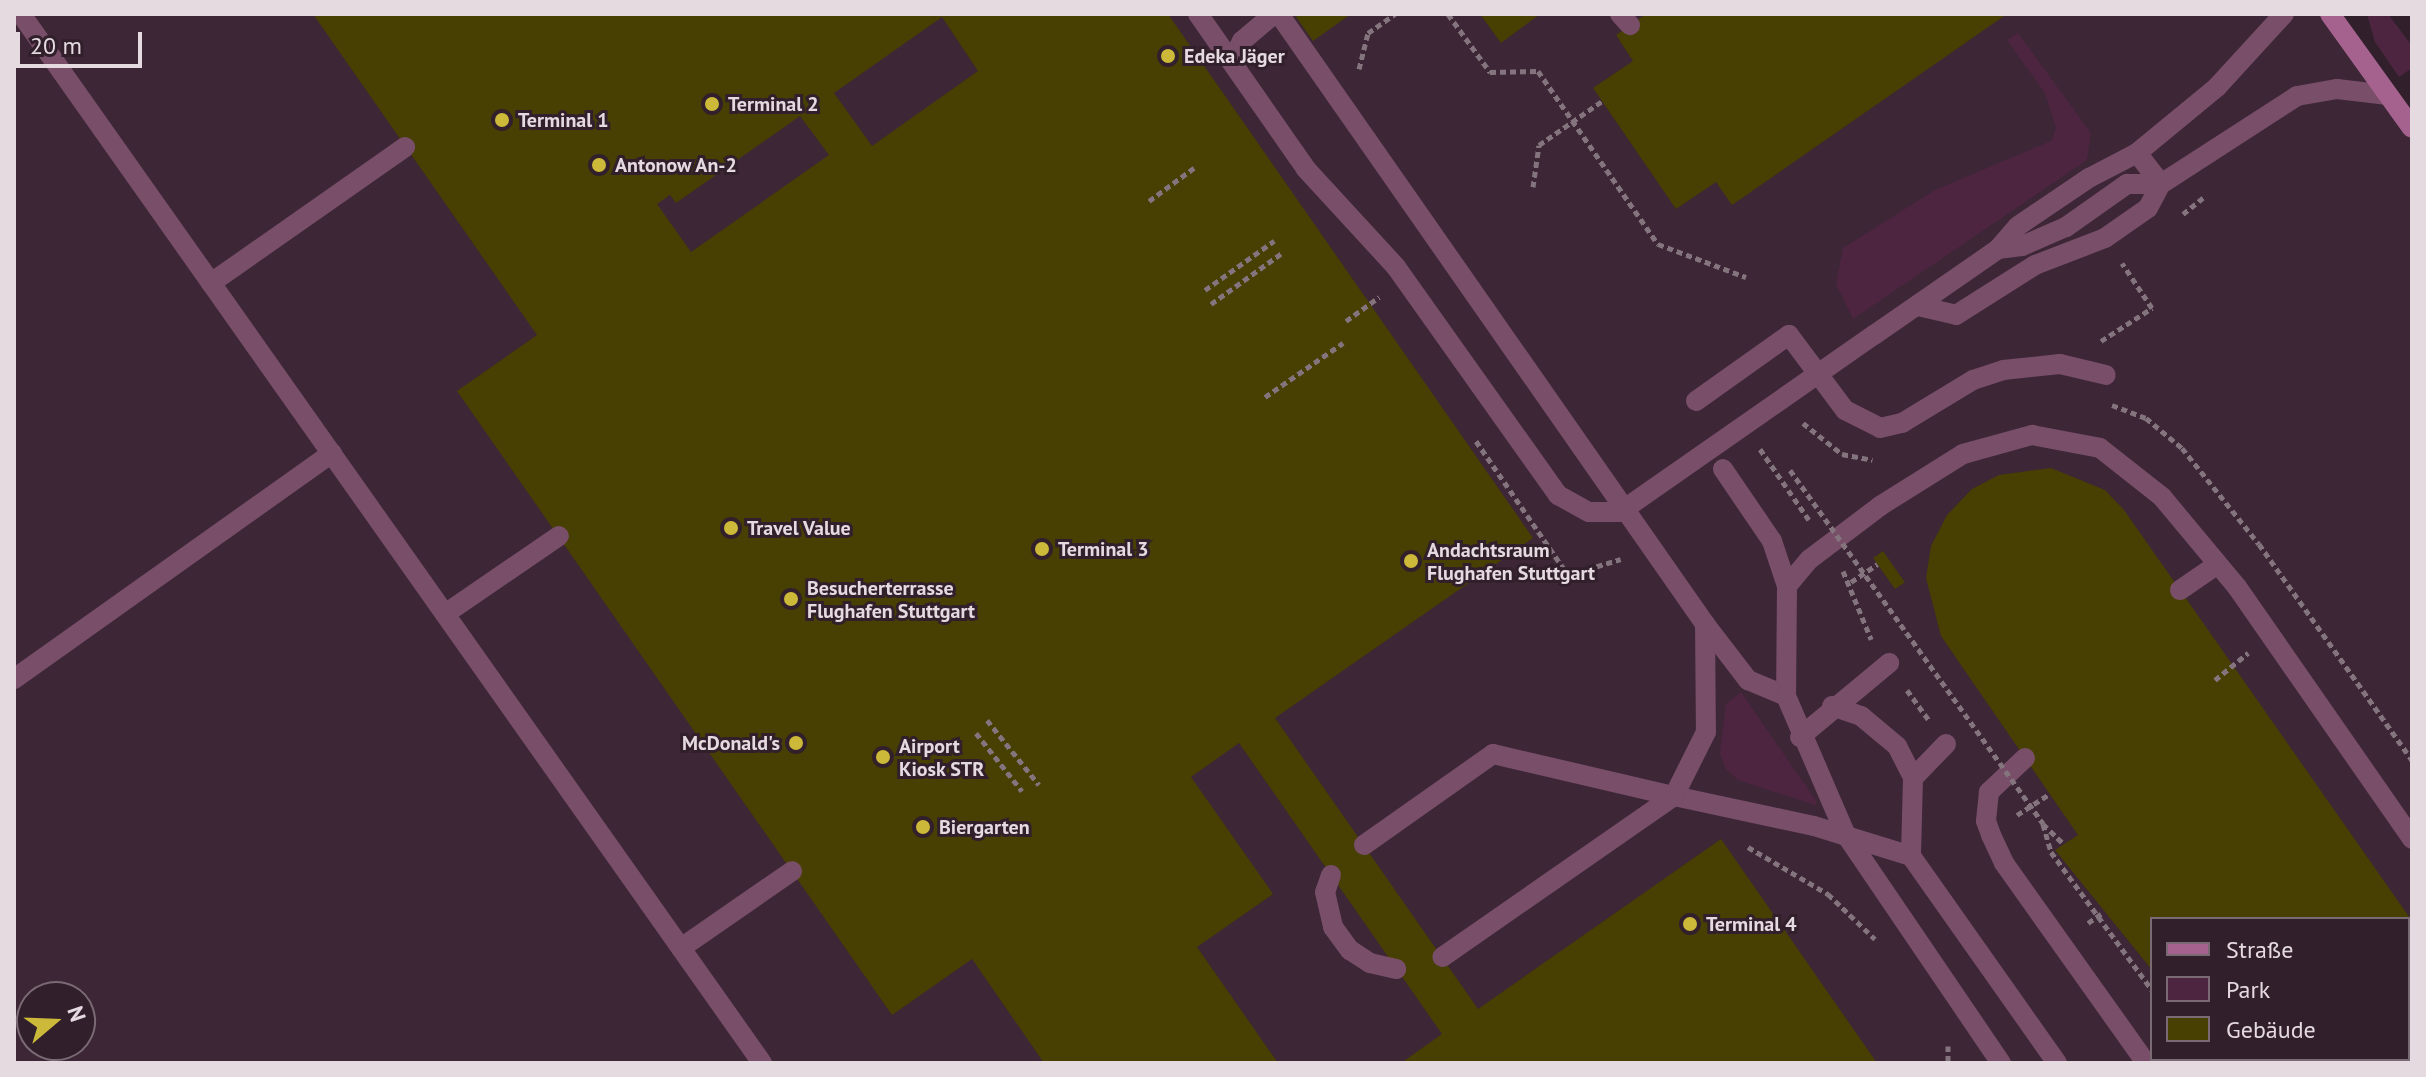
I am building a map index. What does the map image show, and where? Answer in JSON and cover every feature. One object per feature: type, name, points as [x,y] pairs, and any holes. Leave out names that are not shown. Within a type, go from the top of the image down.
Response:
[{"type":"main road","points":[[2330,14],[2412,128]]},
{"type":"street","points":[[21,14],[762,1063]]},
{"type":"street","points":[[1198,14],[1306,169],[1396,267],[1571,506],[1604,514],[1634,505],[1998,249],[2018,226],[2077,186],[2137,153],[2217,87],[2284,14]]},
{"type":"street","points":[[1232,62],[1248,35],[1276,14],[1705,624],[1748,680],[1786,696]]},
{"type":"street","points":[[1918,306],[1956,315],[2026,270],[2105,238],[2148,208],[2161,184],[2297,96],[2337,89],[2388,95]]},
{"type":"street","points":[[211,283],[405,147]]},
{"type":"street","points":[[2127,184],[2137,153]]},
{"type":"street","points":[[2137,153],[2161,184]]},
{"type":"street","points":[[1998,249],[2022,246],[2066,227],[2127,184],[2161,184]]},
{"type":"street","points":[[1696,401],[1789,335],[1845,410],[1880,428],[1902,423],[1973,380],[2003,370],[2060,364],[2106,375]]},
{"type":"street","points":[[1787,586],[1827,546],[1963,454],[2032,435],[2077,440],[2122,459],[2162,497],[2215,566],[2237,587],[2412,839]]},
{"type":"street","points":[[14,679],[332,453]]},
{"type":"street","points":[[1723,469],[1772,541],[1787,586],[1786,696],[1800,737],[1846,835],[2001,1063]]},
{"type":"street","points":[[445,614],[559,536]]},
{"type":"street","points":[[2180,590],[2215,566]]},
{"type":"street","points":[[1442,957],[1674,796],[1706,732],[1705,624]]},
{"type":"street","points":[[1800,737],[1832,706],[1889,663]]},
{"type":"street","points":[[1832,706],[1861,716],[1897,746],[1913,778],[1911,856],[2057,1063]]},
{"type":"street","points":[[1913,778],[1946,744]]},
{"type":"street","points":[[1364,845],[1493,754],[1846,835],[1911,856]]},
{"type":"street","points":[[2025,758],[1989,792],[1986,821],[2004,863],[2146,1063]]},
{"type":"street","points":[[681,948],[792,871]]},
{"type":"street","points":[[1331,875],[1325,892],[1333,927],[1350,950],[1370,963],[1396,969]]},
{"type":"path","points":[[1448,14],[1490,72],[1538,71],[1658,244],[1746,277]]},
{"type":"path","points":[[1533,187],[1539,145],[1602,101]]},
{"type":"path","points":[[1149,201],[1194,168]]},
{"type":"path","points":[[2171,222],[2208,195]]},
{"type":"path","points":[[1205,290],[1274,241]]},
{"type":"path","points":[[2133,250],[2120,260],[2152,308]]},
{"type":"path","points":[[1211,304],[1282,253]]},
{"type":"path","points":[[1346,321],[1379,297]]},
{"type":"path","points":[[1265,397],[1343,343]]},
{"type":"path","points":[[1757,445],[1851,582],[1868,634],[1946,744]]},
{"type":"path","points":[[1790,470],[2043,824],[2064,844]]},
{"type":"path","points":[[1851,582],[1878,564]]},
{"type":"path","points":[[2215,680],[2255,647]]},
{"type":"path","points":[[987,720],[1039,785]]},
{"type":"path","points":[[976,733],[1022,791]]},
{"type":"path","points":[[1989,792],[2014,817]]},
{"type":"path","points":[[2043,824],[2051,852],[2150,987]]},
{"type":"path","points":[[2088,923],[2101,914]]},
{"type":"path","points":[[1942,1038],[1949,1047],[1948,1063]]},
{"type":"shaded area","points":[[14,14],[2330,14],[2412,128],[2412,1063],[14,1063]]},
{"type":"green space","points":[[2367,14],[2388,14],[2412,46],[2412,68],[2399,77],[2375,42]]},
{"type":"green space","points":[[2018,33],[2091,133],[2087,160],[1853,319],[1836,284],[1843,248],[1935,190],[2051,141],[2056,128],[2045,93],[2007,40]]},
{"type":"green space","points":[[1741,692],[1817,802],[1815,805],[1738,780],[1725,768],[1720,753],[1726,704]]},
{"type":"building","name":"Terminal 3","points":[[313,14],[1168,14],[1533,538],[1275,718],[1478,1009],[1721,839],[1877,1063],[1401,1063],[1442,1034],[1239,743],[1191,777],[1273,894],[1197,947],[1278,1063],[1044,1063],[972,959],[892,1015],[457,391],[537,335]],"holes":[[[942,17],[978,71],[872,146],[834,93]],[[800,116],[829,155],[691,252],[657,204],[670,195],[676,203]]]},
{"type":"building","points":[[1294,14],[1351,14],[1313,41]]},
{"type":"building","points":[[1480,14],[1540,14],[1501,43]]},
{"type":"building","points":[[1646,14],[2007,14],[1732,205],[1716,182],[1676,209],[1593,88],[1633,61],[1616,35]]},
{"type":"building","points":[[2051,468],[2105,490],[2124,510],[2409,917],[2150,917],[2150,968],[2055,850],[2078,835],[1941,636],[1926,578],[1931,546],[1947,515],[1972,489],[1999,475]]},
{"type":"building","points":[[1883,551],[1905,582],[1895,589],[1873,558]]},
{"type":"building","points":[[2410,918],[2412,921],[2412,1063],[2318,1061],[2410,1061]]},
{"type":"place","name":"Edeka Jäger","points":[[1168,56]]},
{"type":"place","name":"Terminal 2","points":[[712,104]]},
{"type":"place","name":"Terminal 1","points":[[502,120]]},
{"type":"place","name":"Antonow An-2","points":[[599,165]]},
{"type":"place","name":"Travel Value","points":[[731,528]]},
{"type":"place","name":"Terminal 3","points":[[1042,549]]},
{"type":"place","name":"Andachtsraum Flughafen Stuttgart","points":[[1411,561]]},
{"type":"place","name":"Besucherterrasse Flughafen Stuttgart","points":[[791,599]]},
{"type":"place","name":"McDonald's","points":[[796,743]]},
{"type":"place","name":"Airport Kiosk STR","points":[[883,757]]},
{"type":"place","name":"Biergarten","points":[[923,827]]},
{"type":"place","name":"Terminal 4","points":[[1690,924]]}]
